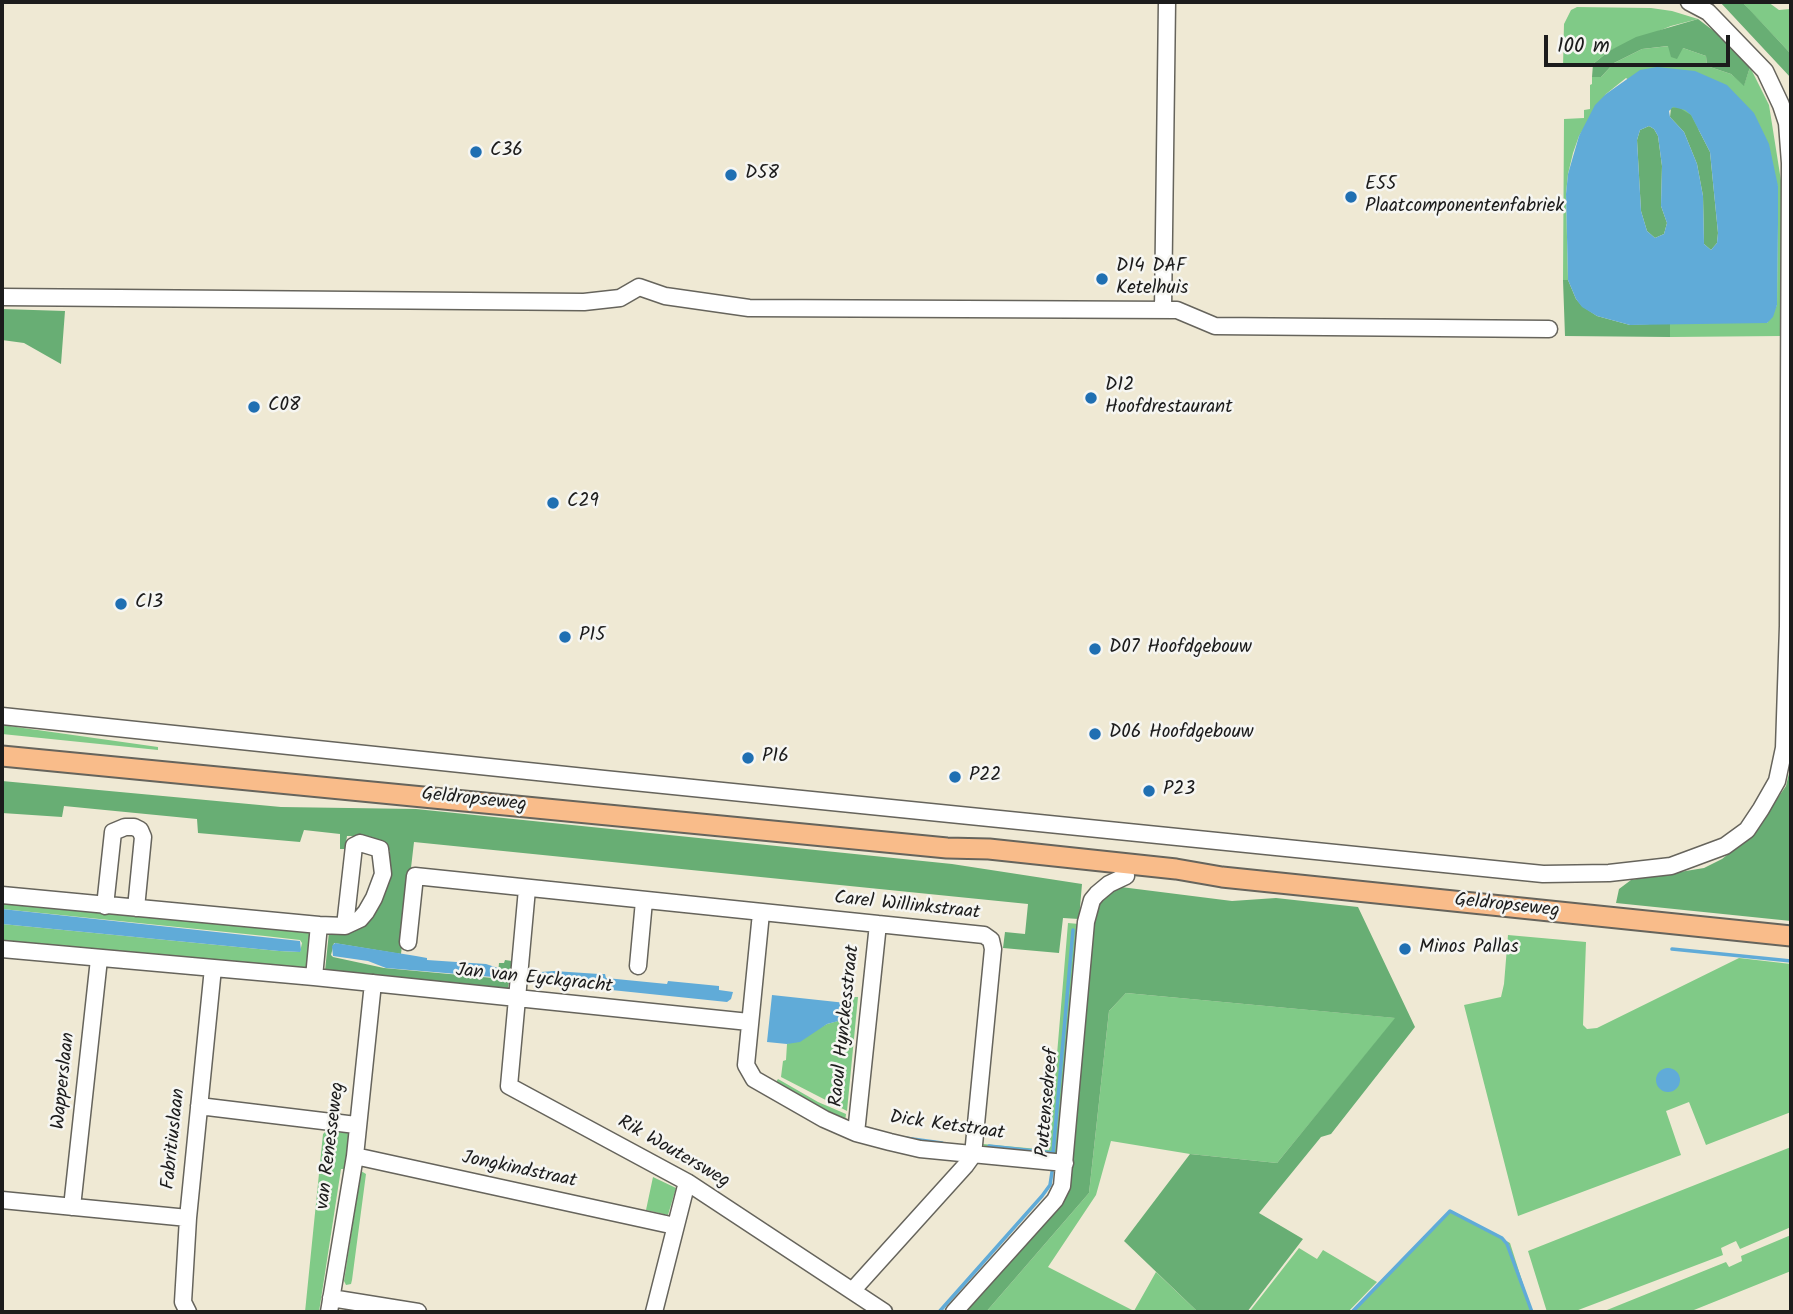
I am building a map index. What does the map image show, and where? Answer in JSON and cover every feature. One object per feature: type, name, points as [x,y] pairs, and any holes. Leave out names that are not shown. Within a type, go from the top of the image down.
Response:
[{"type":"main road","name":"Geldropseweg","points":[[2,756],[947,848],[989,849],[1176,869],[1432,905],[1791,936]]},
{"type":"main road","name":"Geldropseweg","points":[[947,848],[988,858],[1126,876],[1174,879],[1222,877]]},
{"type":"street","points":[[1163,310],[1167,2]]},
{"type":"street","points":[[2,716],[1543,874],[1609,873],[1671,866],[1697,858],[1725,846],[1746,830],[1777,781],[1784,748],[1788,626],[1790,163],[1789,123],[1765,71],[1708,12],[1689,2]]},
{"type":"street","points":[[2,298],[584,302],[620,298],[639,286],[665,296],[749,308],[1177,310],[1215,326],[1549,329]]},
{"type":"street","points":[[105,906],[113,832],[134,827],[140,830],[144,837],[136,908]]},
{"type":"street","points":[[2,895],[345,926],[360,919],[374,898],[383,874],[380,849],[360,843],[354,846],[345,926]]},
{"type":"street","name":"Puttensedreef","points":[[954,1312],[1055,1200],[1062,1186],[1086,922],[1092,900],[1097,894],[1109,884],[1126,876]]},
{"type":"street","name":"Carel Willinkstraat","points":[[408,942],[415,877],[984,935],[992,940],[993,949],[973,1155]]},
{"type":"street","points":[[517,1000],[527,889]]},
{"type":"street","points":[[638,966],[644,901]]},
{"type":"street","name":"Dick Ketstraat","points":[[761,913],[746,1065],[754,1079],[798,1106],[856,1133],[920,1149],[1065,1163]]},
{"type":"street","name":"Raoul Hynckesstraat","points":[[856,1133],[878,924]]},
{"type":"street","points":[[314,977],[319,925]]},
{"type":"street","name":"Jan van Eyckgracht","points":[[2,949],[314,977],[749,1022]]},
{"type":"street","name":"Wapperslaan","points":[[72,1207],[99,959]]},
{"type":"street","name":"Fabritiuslaan","points":[[188,1312],[183,1302],[188,1218],[213,968]]},
{"type":"street","name":"van Renesseweg","points":[[330,1305],[355,1156],[356,1125],[373,984]]},
{"type":"street","name":"Rik Woutersweg","points":[[517,1000],[509,1086],[687,1182],[884,1312]]},
{"type":"street","points":[[199,1106],[356,1125]]},
{"type":"street","points":[[852,1291],[973,1155]]},
{"type":"street","name":"Jongkindstraat","points":[[355,1156],[675,1226]]},
{"type":"street","points":[[654,1312],[687,1182]]},
{"type":"street","points":[[2,1200],[188,1218]]},
{"type":"street","points":[[330,1305],[418,1312]]},
{"type":"green space","points":[[1720,2],[1742,2],[1749,9],[1791,54],[1791,78]]},
{"type":"green space","points":[[1742,2],[1768,2],[1779,10],[1790,9],[1791,54]]},
{"type":"green space","points":[[1577,7],[1651,8],[1698,19],[1671,26],[1609,51],[1593,64],[1563,67],[1564,24],[1571,10]]},
{"type":"green space","points":[[1698,19],[1723,38],[1750,67],[1744,86],[1731,74],[1707,66],[1706,56],[1683,48],[1677,59],[1671,57],[1668,46],[1642,49],[1614,63],[1601,77],[1592,77],[1593,64],[1609,51],[1636,37]]},
{"type":"green space","points":[[1669,46],[1706,56],[1707,66],[1731,74],[1744,85],[1750,67],[1769,105],[1782,187],[1781,336],[1670,337],[1670,323],[1767,323],[1777,305],[1778,186],[1626,78],[1606,94],[1579,136],[1573,153],[1566,194],[1568,280],[1563,280],[1564,119],[1584,118],[1584,110],[1590,109],[1592,77],[1601,77],[1614,63],[1642,49]]},
{"type":"green space","points":[[1678,107],[1691,115],[1710,152],[1718,233],[1717,243],[1711,250],[1704,244],[1703,196],[1697,164],[1684,132],[1670,117],[1671,108]]},
{"type":"green space","points":[[1649,126],[1658,136],[1662,166],[1661,206],[1667,223],[1664,234],[1655,238],[1647,231],[1641,211],[1637,140],[1640,130]]},
{"type":"green space","points":[[1563,280],[1568,280],[1582,306],[1597,316],[1630,325],[1670,323],[1670,337],[1565,336]]},
{"type":"green space","points":[[2,309],[65,311],[61,364],[24,343],[2,340]]},
{"type":"green space","points":[[2,725],[158,747],[158,750],[2,734]]},
{"type":"green space","points":[[1791,765],[1791,921],[1616,903],[1619,889],[1631,880],[1704,868],[1722,859],[1751,836],[1786,786]]},
{"type":"green space","points":[[2,781],[281,807],[416,809],[952,864],[1082,884],[1079,919],[1063,918],[1059,953],[1003,948],[1005,932],[1025,934],[1028,904],[414,842],[401,954],[334,943],[331,955],[384,968],[493,978],[498,974],[499,963],[512,961],[508,989],[325,971],[329,932],[345,933],[357,930],[365,924],[389,880],[390,851],[379,841],[368,836],[347,836],[345,849],[340,849],[340,834],[304,830],[300,842],[198,833],[197,819],[64,806],[62,817],[2,813]]},
{"type":"green space","points":[[1113,886],[1232,901],[1276,898],[1358,907],[1415,1027],[1331,1134],[1321,1137],[1259,1213],[1303,1239],[1247,1312],[1198,1312],[1124,1241],[1190,1154],[1277,1163],[1395,1018],[1126,993],[1109,1011],[1089,1193],[986,1312],[961,1312],[1061,1202],[1093,914],[1097,904]]},
{"type":"green space","points":[[2,898],[310,929],[306,970],[2,941],[2,924],[279,951],[300,952],[302,943],[300,940],[265,936],[2,909]]},
{"type":"green space","points":[[1068,923],[1079,924],[1061,1151],[1055,1157],[985,1150],[983,1144],[1049,1150]]},
{"type":"green space","points":[[1508,935],[1586,942],[1583,1025],[1587,1029],[1597,1028],[1739,958],[1791,964],[1791,1112],[1706,1145],[1689,1102],[1666,1111],[1681,1155],[1518,1216],[1464,1005],[1501,997]]},
{"type":"green space","points":[[1126,993],[1396,1018],[1277,1163],[1190,1154],[1111,1141],[1096,1195],[1048,1267],[1134,1311],[1156,1272],[1198,1312],[986,1312],[1089,1193],[1109,1011]]},
{"type":"green space","points":[[849,997],[858,997],[847,1111],[781,1077],[787,1044],[827,1024],[845,1019]]},
{"type":"green space","points":[[778,1079],[818,1102],[846,1114],[845,1122],[773,1086]]},
{"type":"green space","points":[[326,1131],[348,1133],[350,1139],[346,1169],[341,1169],[319,1312],[305,1312],[323,1134]]},
{"type":"green space","points":[[1791,1147],[1791,1227],[1740,1249],[1736,1241],[1721,1248],[1723,1255],[1573,1312],[1547,1312],[1528,1251]]},
{"type":"green space","points":[[361,1171],[366,1174],[352,1280],[351,1284],[346,1285],[344,1281]]},
{"type":"green space","points":[[653,1177],[676,1188],[668,1215],[646,1210]]},
{"type":"green space","points":[[1451,1210],[1510,1243],[1532,1312],[1352,1312]]},
{"type":"green space","points":[[1791,1235],[1791,1271],[1689,1312],[1602,1312],[1726,1262],[1729,1267],[1742,1261],[1741,1256]]},
{"type":"green space","points":[[1299,1248],[1317,1259],[1323,1250],[1377,1282],[1348,1312],[1249,1312]]},
{"type":"water","points":[[1657,67],[1695,71],[1727,85],[1754,113],[1769,144],[1778,186],[1777,305],[1773,317],[1767,323],[1630,325],[1597,316],[1582,307],[1576,299],[1568,280],[1568,174],[1579,136],[1595,105],[1640,70]],"holes":[[[1673,107],[1685,110],[1691,115],[1710,152],[1718,233],[1717,243],[1711,250],[1704,244],[1703,196],[1697,164],[1684,132],[1670,117],[1669,111]],[[1649,126],[1658,136],[1662,166],[1661,206],[1667,223],[1664,234],[1655,238],[1647,231],[1641,211],[1637,140],[1640,130]]]},
{"type":"water","points":[[2,909],[300,941],[301,950],[279,951],[2,924]]},
{"type":"water","points":[[335,943],[427,960],[486,964],[498,968],[497,974],[493,977],[386,968],[368,961],[333,956],[332,946]]},
{"type":"water","points":[[541,972],[605,974],[606,978],[667,984],[668,981],[719,986],[719,990],[733,992],[727,1002],[544,983]]},
{"type":"water","points":[[772,995],[846,1003],[846,1019],[827,1024],[800,1042],[767,1042]]},
{"type":"water","points":[[1668,1068],[1677,1071],[1680,1080],[1677,1089],[1668,1092],[1659,1089],[1656,1080],[1659,1071]]},
{"type":"waterway","points":[[989,1146],[1053,1153],[1073,930]]},
{"type":"waterway","points":[[1672,949],[1791,961]]},
{"type":"waterway","points":[[905,1138],[942,1143]]},
{"type":"waterway","points":[[939,1312],[1042,1196],[1050,1185],[1052,1172]]},
{"type":"waterway","points":[[1352,1312],[1450,1211],[1502,1238],[1507,1244],[1532,1312]]},
{"type":"place","name":"C36","points":[[476,152]]},
{"type":"place","name":"D58","points":[[731,175]]},
{"type":"place","name":"E55 Plaatcomponentenfabriek","points":[[1351,197]]},
{"type":"place","name":"D14 DAF Ketelhuis","points":[[1102,279]]},
{"type":"place","name":"D12 Hoofdrestaurant","points":[[1091,398]]},
{"type":"place","name":"C08","points":[[254,407]]},
{"type":"place","name":"C29","points":[[553,503]]},
{"type":"place","name":"C13","points":[[121,604]]},
{"type":"place","name":"P15","points":[[565,637]]},
{"type":"place","name":"D07 Hoofdgebouw","points":[[1095,649]]},
{"type":"place","name":"D06 Hoofdgebouw","points":[[1095,734]]},
{"type":"place","name":"P16","points":[[748,758]]},
{"type":"place","name":"P22","points":[[955,777]]},
{"type":"place","name":"P23","points":[[1149,791]]},
{"type":"place","name":"Minos Pallas","points":[[1405,949]]}]
